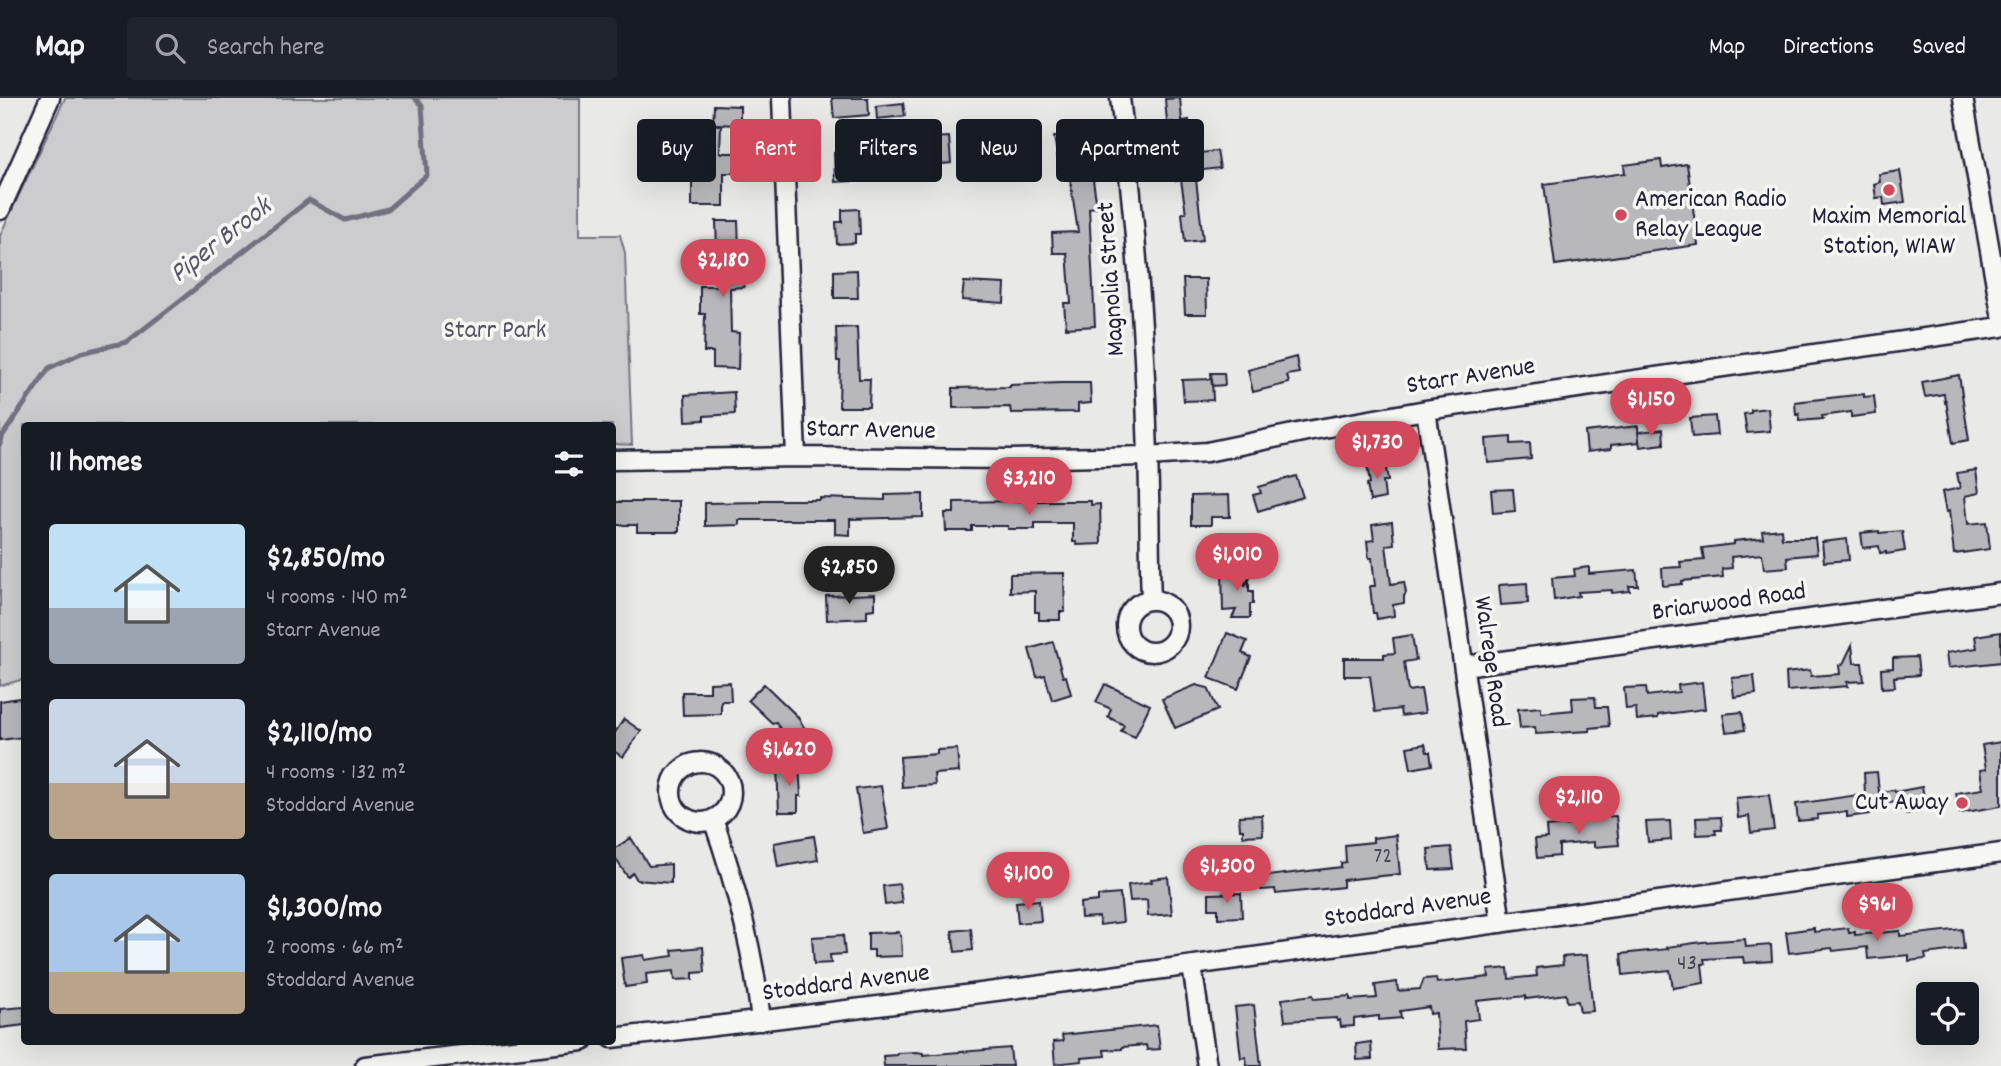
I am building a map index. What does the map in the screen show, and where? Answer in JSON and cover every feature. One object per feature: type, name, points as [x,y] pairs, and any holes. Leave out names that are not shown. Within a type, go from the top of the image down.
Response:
[{"type":"street","points":[[0,210],[50,98]]},
{"type":"street","points":[[782,98],[796,457]]},
{"type":"street","name":"Magnolia Street","points":[[1120,98],[1131,185],[1141,310],[1149,456],[1151,600]]},
{"type":"street","points":[[1963,98],[2001,313]]},
{"type":"street","name":"Starr Avenue","points":[[616,460],[796,457],[1010,459],[1207,452],[1426,410],[2001,327]]},
{"type":"street","name":"Walrege Road","points":[[1426,410],[1501,923]]},
{"type":"street","name":"Briarwood Road","points":[[1464,666],[2001,593]]},
{"type":"street","points":[[713,820],[750,945],[761,1021]]},
{"type":"street","name":"Stoddard Avenue","points":[[616,1038],[1192,966],[2001,853]]},
{"type":"street","points":[[1192,966],[1207,1066]]},
{"type":"street","points":[[365,1066],[433,1050],[516,1045]]},
{"type":"green space","name":"Starr Park","points":[[65,98],[580,98],[580,235],[620,235],[625,253],[632,445],[616,444],[616,422],[21,422],[21,680],[0,686],[0,235]]},
{"type":"building","points":[[832,98],[868,98],[869,115],[834,118]]},
{"type":"building","points":[[1180,98],[1182,119],[1167,119],[1165,99]]},
{"type":"building","points":[[903,103],[905,116],[877,119],[876,106]]},
{"type":"building","points":[[714,105],[740,106],[740,119],[730,119],[730,125],[716,124],[716,119],[713,119]]},
{"type":"building","points":[[716,125],[721,125],[720,153],[730,153],[730,173],[724,173],[724,206],[692,206],[692,182],[716,182]]},
{"type":"building","points":[[942,137],[949,137],[951,163],[942,164]]},
{"type":"building","points":[[1217,151],[1220,168],[1204,170],[1204,153]]},
{"type":"building","name":"American Radio Relay League","points":[[1661,160],[1662,168],[1687,164],[1698,245],[1555,265],[1544,184],[1625,173],[1624,165]]},
{"type":"building","name":"Maxim Memorial Station, W1AW","points":[[1900,171],[1905,202],[1884,205],[1883,197],[1876,198],[1874,184],[1880,182],[1879,174]]},
{"type":"building","points":[[1071,182],[1093,182],[1097,207],[1089,208],[1095,326],[1066,328],[1064,303],[1071,303],[1067,253],[1053,253],[1052,233],[1078,232]]},
{"type":"building","points":[[1181,182],[1196,182],[1203,240],[1185,242],[1182,213],[1186,213]]},
{"type":"building","points":[[859,209],[860,234],[855,234],[855,243],[837,244],[836,222],[842,222],[842,210]]},
{"type":"building","points":[[716,221],[738,221],[740,275],[744,274],[744,287],[730,288],[731,332],[739,333],[738,369],[713,368],[713,352],[704,352],[705,314],[700,314],[700,286],[716,286]]},
{"type":"building","points":[[857,270],[858,298],[834,298],[834,271]]},
{"type":"building","points":[[1183,279],[1206,279],[1207,314],[1185,314]]},
{"type":"building","points":[[964,282],[1005,284],[1004,303],[962,300]]},
{"type":"building","points":[[857,327],[859,379],[870,379],[869,407],[839,407],[840,361],[837,361],[836,328]]},
{"type":"building","points":[[1296,357],[1299,373],[1287,375],[1289,383],[1253,392],[1248,370]]},
{"type":"building","points":[[1211,373],[1224,373],[1225,385],[1212,386]]},
{"type":"building","points":[[1959,375],[1969,440],[1953,443],[1944,394],[1925,397],[1922,382]]},
{"type":"building","points":[[1212,379],[1213,400],[1184,401],[1182,380]]},
{"type":"building","points":[[1090,383],[1091,403],[1078,404],[1078,412],[1011,413],[1010,407],[953,408],[953,388]]},
{"type":"building","points":[[734,392],[735,414],[704,416],[704,420],[686,421],[685,395]]},
{"type":"building","points":[[1864,394],[1864,397],[1874,396],[1876,414],[1851,417],[1851,412],[1822,416],[1823,419],[1799,421],[1799,414],[1796,415],[1795,402]]},
{"type":"building","points":[[1768,408],[1770,431],[1747,433],[1744,414],[1751,413],[1751,410]]},
{"type":"building","points":[[1715,416],[1717,435],[1692,437],[1690,418]]},
{"type":"building","points":[[1638,426],[1639,442],[1611,445],[1611,449],[1587,452],[1585,432]]},
{"type":"building","points":[[1663,429],[1664,444],[1640,447],[1638,432]]},
{"type":"building","points":[[1511,437],[1511,444],[1530,443],[1531,459],[1488,463],[1486,439]]},
{"type":"building","points":[[1385,462],[1388,481],[1383,481],[1385,498],[1370,501],[1367,465]]},
{"type":"building","points":[[1976,470],[1979,493],[1965,496],[1968,524],[1987,522],[1990,549],[1954,554],[1949,511],[1946,512],[1942,492],[1960,488],[1957,473]]},
{"type":"building","points":[[1296,476],[1303,497],[1258,511],[1253,495],[1261,493],[1259,487]]},
{"type":"building","points":[[1513,489],[1515,511],[1493,513],[1491,490]]},
{"type":"building","points":[[923,494],[923,517],[850,519],[850,535],[835,534],[835,520],[739,520],[739,525],[705,526],[705,503],[820,498],[885,500],[885,495]]},
{"type":"building","points":[[1229,495],[1230,517],[1211,517],[1211,525],[1191,525],[1191,496]]},
{"type":"building","points":[[679,501],[679,532],[637,532],[637,525],[616,525],[616,502]]},
{"type":"building","points":[[1091,501],[1091,505],[1100,504],[1101,544],[1077,545],[1073,542],[1073,523],[1035,523],[1035,529],[972,526],[972,531],[946,531],[945,513],[954,513],[954,502]]},
{"type":"building","points":[[1392,522],[1394,544],[1386,545],[1391,584],[1404,582],[1406,593],[1404,603],[1393,605],[1394,616],[1377,619],[1376,613],[1373,613],[1370,586],[1375,586],[1367,541],[1374,540],[1372,525]]},
{"type":"building","points":[[1781,529],[1782,538],[1815,538],[1817,554],[1787,557],[1788,567],[1764,569],[1762,554],[1731,557],[1732,568],[1722,569],[1723,577],[1682,581],[1682,584],[1663,586],[1662,568],[1681,567],[1680,562],[1704,560],[1702,548],[1763,538],[1762,531]]},
{"type":"building","points":[[1902,531],[1905,551],[1886,554],[1880,553],[1879,546],[1863,548],[1861,533]]},
{"type":"building","points":[[1847,539],[1849,560],[1824,562],[1822,542]]},
{"type":"building","points":[[1589,567],[1589,574],[1636,570],[1638,586],[1629,586],[1630,591],[1612,593],[1612,590],[1578,592],[1579,596],[1554,600],[1552,578],[1575,576],[1574,569]]},
{"type":"building","points":[[1244,569],[1245,587],[1249,577],[1249,591],[1253,591],[1250,618],[1232,618],[1236,610],[1223,611],[1222,570]]},
{"type":"building","points":[[1064,573],[1065,612],[1060,612],[1060,620],[1039,620],[1039,612],[1035,612],[1035,591],[1010,592],[1010,574]]},
{"type":"building","points":[[1527,583],[1528,603],[1501,605],[1499,585]]},
{"type":"building","points":[[875,594],[875,609],[867,610],[867,618],[827,620],[826,596]]},
{"type":"building","points":[[2001,632],[2001,662],[1948,668],[1946,653],[1977,648],[1975,636]]},
{"type":"building","points":[[1227,633],[1247,641],[1242,653],[1251,657],[1238,689],[1209,678]]},
{"type":"building","points":[[1412,635],[1416,660],[1404,662],[1408,691],[1421,689],[1425,713],[1401,716],[1400,709],[1375,712],[1370,676],[1344,676],[1344,658],[1384,658],[1384,654],[1395,653],[1393,638]]},
{"type":"building","points":[[1053,642],[1071,694],[1052,700],[1045,675],[1037,677],[1029,649]]},
{"type":"building","points":[[1852,645],[1854,663],[1862,663],[1864,681],[1847,682],[1848,686],[1787,691],[1786,673],[1810,670],[1811,676],[1840,674],[1839,665],[1843,664]]},
{"type":"building","points":[[1917,657],[1919,675],[1894,677],[1895,687],[1882,688],[1881,669],[1893,668],[1893,658]]},
{"type":"building","points":[[1754,676],[1756,694],[1734,697],[1732,678]]},
{"type":"building","points":[[730,682],[731,701],[721,701],[721,714],[683,715],[682,692],[710,692],[710,683]]},
{"type":"building","points":[[1702,682],[1705,709],[1637,720],[1636,708],[1626,709],[1624,688],[1646,687],[1647,696],[1679,692],[1678,685]]},
{"type":"building","points":[[764,684],[797,716],[807,732],[791,748],[776,722],[772,723],[748,700]]},
{"type":"building","points":[[1105,684],[1150,705],[1135,737],[1121,731],[1124,725],[1108,717],[1111,709],[1096,702]]},
{"type":"building","points":[[1196,685],[1208,688],[1218,710],[1175,728],[1162,699]]},
{"type":"building","points":[[1595,697],[1596,707],[1607,707],[1609,726],[1590,728],[1590,731],[1536,734],[1535,727],[1520,728],[1518,709],[1541,707],[1541,713],[1573,710],[1572,698]]},
{"type":"building","points":[[20,698],[21,737],[0,740],[0,701]]},
{"type":"building","points":[[1742,712],[1745,730],[1726,732],[1723,714]]},
{"type":"building","points":[[624,719],[641,731],[623,757],[616,753],[616,731]]},
{"type":"building","points":[[2001,742],[2001,806],[1960,813],[1956,793],[1983,789],[1980,770],[1986,769],[1982,745]]},
{"type":"building","points":[[1425,744],[1427,752],[1430,752],[1432,765],[1411,769],[1407,747]]},
{"type":"building","points":[[957,749],[959,772],[934,774],[935,785],[902,787],[900,757],[937,754],[937,750]]},
{"type":"building","points":[[799,765],[801,796],[798,796],[798,812],[779,812],[777,766]]},
{"type":"building","points":[[1877,772],[1879,792],[1922,787],[1926,805],[1918,806],[1919,812],[1905,814],[1904,809],[1897,810],[1896,802],[1869,806],[1870,814],[1847,817],[1847,812],[1817,815],[1818,819],[1798,821],[1796,804],[1865,794],[1864,773]]},
{"type":"building","points":[[881,786],[888,829],[863,833],[856,789]]},
{"type":"building","points":[[1769,795],[1774,830],[1751,833],[1749,816],[1738,818],[1736,798]]},
{"type":"building","points":[[1262,815],[1263,835],[1243,836],[1239,816]]},
{"type":"building","points":[[1616,816],[1619,845],[1594,847],[1594,842],[1559,845],[1559,856],[1537,858],[1535,839],[1547,838],[1546,827],[1581,824],[1581,821],[1597,820],[1597,817]]},
{"type":"building","points":[[1721,817],[1722,830],[1715,830],[1716,834],[1697,835],[1696,818]]},
{"type":"building","points":[[1670,821],[1671,840],[1648,842],[1646,822]]},
{"type":"building","points":[[1396,835],[1400,874],[1343,880],[1343,887],[1276,894],[1275,889],[1261,890],[1260,877],[1341,867],[1341,863],[1346,862],[1345,845],[1373,842],[1373,838]]},
{"type":"building","points":[[814,836],[818,860],[778,867],[774,843]]},
{"type":"building","points":[[631,838],[649,866],[671,864],[671,883],[637,880],[633,873],[628,877],[616,860],[616,847]]},
{"type":"building","points":[[1451,847],[1454,869],[1430,870],[1428,849]]},
{"type":"building","points":[[1168,877],[1172,914],[1148,916],[1147,900],[1130,901],[1128,885]]},
{"type":"building","points":[[899,884],[902,903],[885,905],[883,886]]},
{"type":"building","points":[[1241,893],[1242,917],[1218,918],[1218,909],[1209,909],[1209,894]]},
{"type":"building","points":[[1120,894],[1123,922],[1100,925],[1099,917],[1081,918],[1080,903],[1098,901],[1098,896]]},
{"type":"building","points":[[1039,900],[1041,921],[1018,923],[1016,902]]},
{"type":"building","points":[[1814,928],[1814,932],[1848,928],[1849,933],[1855,932],[1855,935],[1900,931],[1900,936],[1962,929],[1964,949],[1925,954],[1926,959],[1909,961],[1909,955],[1868,959],[1867,947],[1789,953],[1786,932]]},
{"type":"building","points":[[971,929],[973,950],[955,952],[952,931]]},
{"type":"building","points":[[899,932],[902,956],[874,957],[874,950],[868,950],[868,933]]},
{"type":"building","points":[[843,935],[845,954],[830,955],[831,963],[814,964],[812,937]]},
{"type":"building","points":[[1745,939],[1746,947],[1771,945],[1772,961],[1744,963],[1743,957],[1704,959],[1704,983],[1673,988],[1670,970],[1623,975],[1621,954],[1702,942]]},
{"type":"building","points":[[703,947],[705,972],[693,973],[693,979],[675,980],[674,971],[646,974],[647,984],[625,987],[621,958],[644,955],[645,960],[673,956],[672,950]]},
{"type":"building","points":[[1587,955],[1593,1011],[1580,1012],[1578,1001],[1567,1002],[1566,994],[1477,1001],[1479,1019],[1464,1021],[1466,1048],[1438,1049],[1436,1013],[1430,1014],[1429,1007],[1400,1011],[1401,1018],[1379,1020],[1379,1016],[1354,1019],[1354,1026],[1341,1027],[1340,1020],[1337,1021],[1336,1018],[1285,1021],[1282,999],[1313,995],[1314,999],[1350,996],[1350,1000],[1377,998],[1375,985],[1397,982],[1398,991],[1420,989],[1424,979],[1436,978],[1437,983],[1489,977],[1488,970],[1508,968],[1509,979],[1537,976],[1536,968],[1563,965],[1562,957]]},
{"type":"building","points":[[1254,1005],[1261,1066],[1247,1066],[1246,1057],[1241,1058],[1235,1007]]},
{"type":"building","points":[[21,1007],[21,1025],[0,1028],[0,1009]]},
{"type":"building","points":[[1157,1025],[1160,1049],[1147,1050],[1146,1045],[1122,1047],[1104,1050],[1105,1056],[1055,1064],[1053,1042],[1063,1041],[1062,1035]]},
{"type":"building","points":[[1371,1042],[1372,1059],[1357,1060],[1356,1044]]},
{"type":"building","points":[[1010,1048],[1012,1066],[884,1066],[883,1056],[897,1053],[917,1052],[923,1055]]},
{"type":"waterway","name":"Piper Brook","points":[[0,444],[3,435],[49,368],[81,353],[127,342],[309,200],[345,220],[388,209],[427,175],[422,106],[415,98]]},
{"type":"place","name":"Maxim Memorial Station, W1AW","points":[[1889,190]]},
{"type":"place","name":"American Radio Relay League","points":[[1621,215]]},
{"type":"place","name":"Cut Away","points":[[1962,803]]}]
